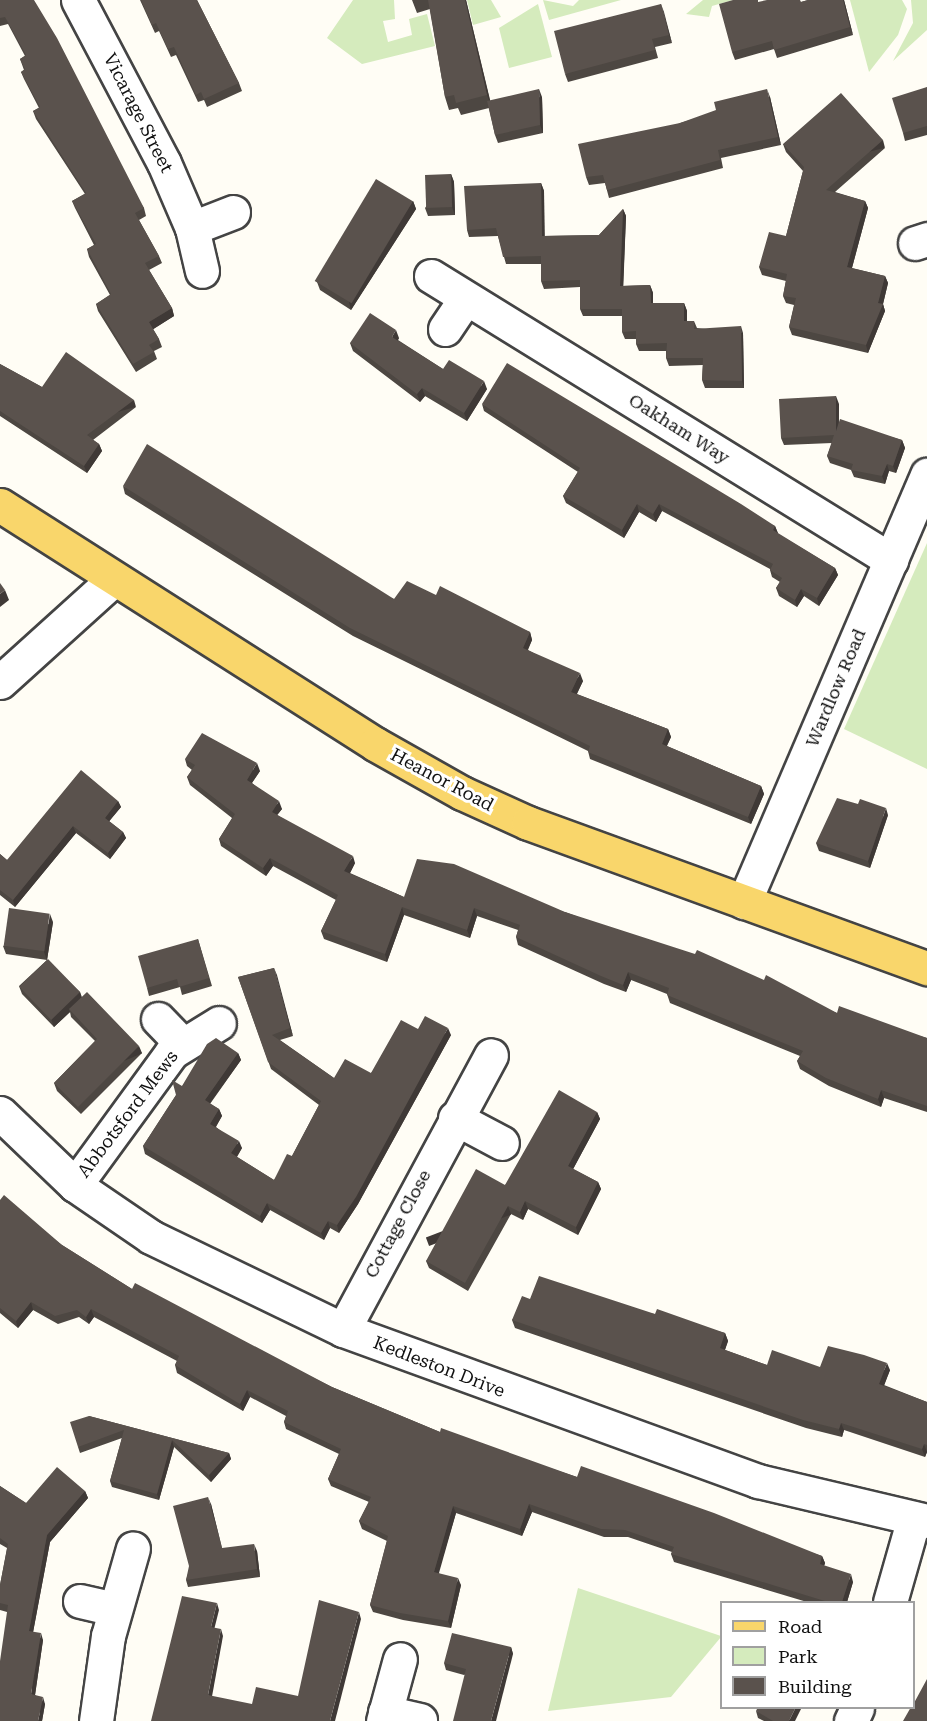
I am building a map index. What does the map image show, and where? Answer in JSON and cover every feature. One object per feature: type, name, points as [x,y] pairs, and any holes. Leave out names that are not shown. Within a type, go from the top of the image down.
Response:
[{"type":"main road","name":"Heanor Road","points":[[0,505],[114,579],[462,793],[744,902],[927,968]]},
{"type":"street","name":"Vicarage Street","points":[[78,0],[192,228],[202,271]]},
{"type":"street","points":[[192,228],[233,212]]},
{"type":"street","name":"Oakham Way","points":[[431,276],[891,560]]},
{"type":"street","points":[[445,329],[466,298]]},
{"type":"street","name":"Wardlow Road","points":[[744,902],[927,474]]},
{"type":"street","points":[[0,682],[114,579]]},
{"type":"street","name":"Abbotsford Mews","points":[[158,1019],[181,1043]]},
{"type":"street","name":"Abbotsford Mews","points":[[75,1185],[181,1043],[219,1023]]},
{"type":"street","name":"Cottage Close","points":[[343,1330],[455,1118],[491,1055]]},
{"type":"street","points":[[455,1118],[502,1143]]},
{"type":"street","name":"Kedleston Drive","points":[[2,1121],[75,1185],[151,1238],[343,1330],[758,1481],[920,1520]]},
{"type":"street","points":[[890,1601],[920,1520]]},
{"type":"street","points":[[96,1721],[114,1609],[133,1548]]},
{"type":"street","points":[[80,1601],[114,1609]]},
{"type":"street","points":[[400,1659],[384,1717],[420,1720]]},
{"type":"green space","points":[[353,0],[394,0],[395,19],[383,21],[388,42],[412,35],[409,19],[427,14],[435,46],[362,64],[327,38]]},
{"type":"green space","points":[[467,0],[491,0],[501,17],[473,25]]},
{"type":"green space","points":[[543,0],[573,6],[579,0],[621,0],[549,20]]},
{"type":"green space","points":[[703,0],[733,0],[712,6],[709,17],[686,14]]},
{"type":"green space","points":[[850,0],[902,0],[907,9],[898,35],[869,72]]},
{"type":"green space","points":[[911,0],[927,0],[927,30],[893,61],[913,23]]},
{"type":"green space","points":[[538,4],[552,57],[509,68],[499,28]]},
{"type":"green space","points":[[927,543],[927,769],[844,729]]},
{"type":"green space","points":[[578,1588],[720,1636],[671,1697],[548,1711]]},
{"type":"building","points":[[0,0],[34,0],[57,38],[144,208],[135,213],[159,256],[145,263],[172,308],[149,322],[159,339],[149,345],[154,352],[133,364],[96,304],[111,294],[87,249],[96,244],[72,201],[86,193],[33,111],[40,107],[21,72],[25,69],[20,59],[26,55],[5,17],[0,18]]},
{"type":"building","points":[[141,0],[197,0],[239,83],[204,99],[201,92],[196,95],[174,47],[168,49],[156,23],[152,25]]},
{"type":"building","points":[[428,0],[465,0],[487,95],[456,103],[454,95],[445,97]]},
{"type":"building","points":[[733,0],[758,0],[758,2],[800,0],[801,2],[843,0],[850,27],[774,50],[772,41],[732,52],[719,4]]},
{"type":"building","points":[[661,4],[669,35],[652,39],[655,50],[565,74],[554,31]]},
{"type":"building","points":[[927,87],[927,126],[903,133],[892,98]]},
{"type":"building","points":[[539,89],[540,125],[495,135],[487,101]]},
{"type":"building","points":[[767,89],[778,137],[718,150],[720,160],[607,190],[603,175],[586,177],[578,144],[680,123],[716,110],[714,102]]},
{"type":"building","points":[[841,93],[883,140],[826,190],[865,201],[847,267],[885,276],[878,303],[883,304],[866,345],[789,327],[796,298],[783,296],[787,274],[759,267],[769,232],[786,236],[804,167],[783,144]]},
{"type":"building","points":[[451,174],[452,207],[426,208],[425,175]]},
{"type":"building","points":[[376,179],[413,201],[352,303],[315,281]]},
{"type":"building","points":[[541,183],[542,236],[599,235],[623,209],[620,286],[650,285],[651,303],[684,303],[684,321],[694,321],[694,329],[741,326],[742,381],[702,380],[703,358],[666,358],[667,343],[636,344],[636,331],[622,332],[622,309],[580,309],[580,280],[541,281],[541,256],[503,257],[496,228],[467,230],[464,186]]},
{"type":"building","points":[[370,313],[396,330],[392,337],[443,369],[449,360],[484,381],[464,413],[422,388],[417,394],[350,343]]},
{"type":"building","points":[[66,352],[134,400],[87,435],[99,444],[84,466],[0,411],[0,364],[42,387]]},
{"type":"building","points":[[507,363],[741,504],[775,526],[773,530],[835,568],[817,598],[801,589],[795,600],[776,588],[782,578],[770,570],[773,564],[659,504],[653,514],[637,504],[622,530],[563,496],[580,468],[482,404]]},
{"type":"building","points":[[836,396],[836,431],[840,419],[902,440],[893,466],[887,464],[882,476],[851,470],[853,464],[827,456],[834,435],[781,438],[779,399]]},
{"type":"building","points":[[147,444],[394,599],[407,581],[436,595],[440,586],[530,632],[523,648],[580,673],[571,692],[668,729],[662,744],[761,786],[748,817],[588,752],[590,746],[350,628],[123,486]]},
{"type":"building","points":[[0,583],[5,590],[0,594]]},
{"type":"building","points":[[202,733],[257,763],[247,780],[279,801],[272,812],[353,856],[344,871],[404,897],[417,859],[454,864],[565,912],[695,954],[697,950],[764,980],[766,975],[837,1013],[839,1006],[927,1038],[927,1106],[881,1090],[878,1099],[826,1078],[797,1061],[803,1051],[667,995],[669,988],[628,972],[623,985],[601,976],[516,937],[520,925],[474,908],[467,930],[402,907],[385,954],[321,931],[338,895],[270,858],[263,868],[219,839],[235,814],[187,777],[195,765],[185,759]]},
{"type":"building","points":[[81,770],[118,801],[105,818],[123,832],[108,853],[73,826],[13,900],[0,890],[0,854],[7,860]]},
{"type":"building","points":[[837,798],[858,804],[860,799],[886,808],[868,861],[816,843]]},
{"type":"building","points":[[9,908],[50,914],[44,951],[4,946]]},
{"type":"building","points":[[198,939],[209,978],[179,987],[177,979],[147,988],[138,956]]},
{"type":"building","points":[[48,959],[80,992],[51,1020],[19,987]]},
{"type":"building","points":[[274,968],[290,1028],[272,1035],[334,1078],[345,1059],[371,1073],[401,1020],[418,1029],[425,1016],[448,1028],[356,1197],[337,1225],[328,1221],[321,1233],[267,1203],[260,1216],[143,1146],[176,1095],[172,1080],[182,1086],[207,1044],[216,1038],[238,1053],[205,1100],[219,1109],[210,1124],[239,1141],[231,1153],[274,1180],[287,1154],[292,1156],[321,1101],[268,1062],[238,977]]},
{"type":"building","points":[[87,992],[139,1046],[78,1107],[54,1083],[97,1039],[69,1009]]},
{"type":"building","points":[[559,1090],[597,1112],[568,1166],[598,1182],[576,1227],[525,1201],[520,1212],[508,1206],[465,1283],[426,1261],[476,1169],[505,1185]]},
{"type":"building","points":[[4,1195],[62,1245],[132,1289],[135,1283],[332,1387],[440,1432],[441,1428],[577,1477],[581,1466],[714,1513],[822,1556],[820,1564],[851,1574],[842,1601],[825,1601],[671,1554],[674,1547],[625,1530],[601,1529],[529,1504],[520,1529],[453,1506],[434,1572],[458,1578],[448,1621],[400,1613],[370,1605],[388,1536],[359,1521],[371,1497],[328,1479],[341,1449],[284,1422],[288,1411],[247,1390],[240,1404],[175,1365],[179,1356],[91,1309],[86,1317],[77,1310],[55,1316],[31,1302],[16,1321],[0,1308],[0,1200]]},
{"type":"building","points":[[539,1276],[655,1314],[657,1309],[725,1333],[720,1348],[767,1365],[772,1350],[820,1367],[828,1346],[887,1363],[879,1384],[927,1402],[927,1445],[924,1444],[922,1449],[841,1423],[839,1429],[803,1420],[512,1320],[522,1296],[530,1299]]},
{"type":"building","points":[[89,1416],[229,1453],[209,1475],[172,1440],[157,1494],[110,1481],[124,1430],[78,1447],[70,1422]]},
{"type":"building","points":[[57,1467],[85,1491],[47,1535],[29,1631],[41,1633],[31,1694],[43,1697],[38,1721],[0,1721],[0,1661],[8,1605],[0,1603],[0,1585],[8,1544],[0,1538],[0,1486],[26,1503]]},
{"type":"building","points":[[208,1497],[222,1548],[254,1544],[257,1569],[186,1580],[189,1566],[173,1506]]},
{"type":"building","points":[[182,1596],[217,1603],[211,1627],[221,1629],[208,1695],[252,1704],[256,1687],[298,1696],[319,1600],[359,1612],[330,1721],[151,1721]]},
{"type":"building","points":[[452,1633],[511,1647],[491,1721],[453,1721],[466,1669],[444,1663]]},
{"type":"building","points":[[927,1679],[927,1721],[903,1721],[910,1709],[915,1709],[915,1701]]},
{"type":"building","points":[[757,1709],[795,1709],[789,1721],[773,1721],[756,1711]]}]
